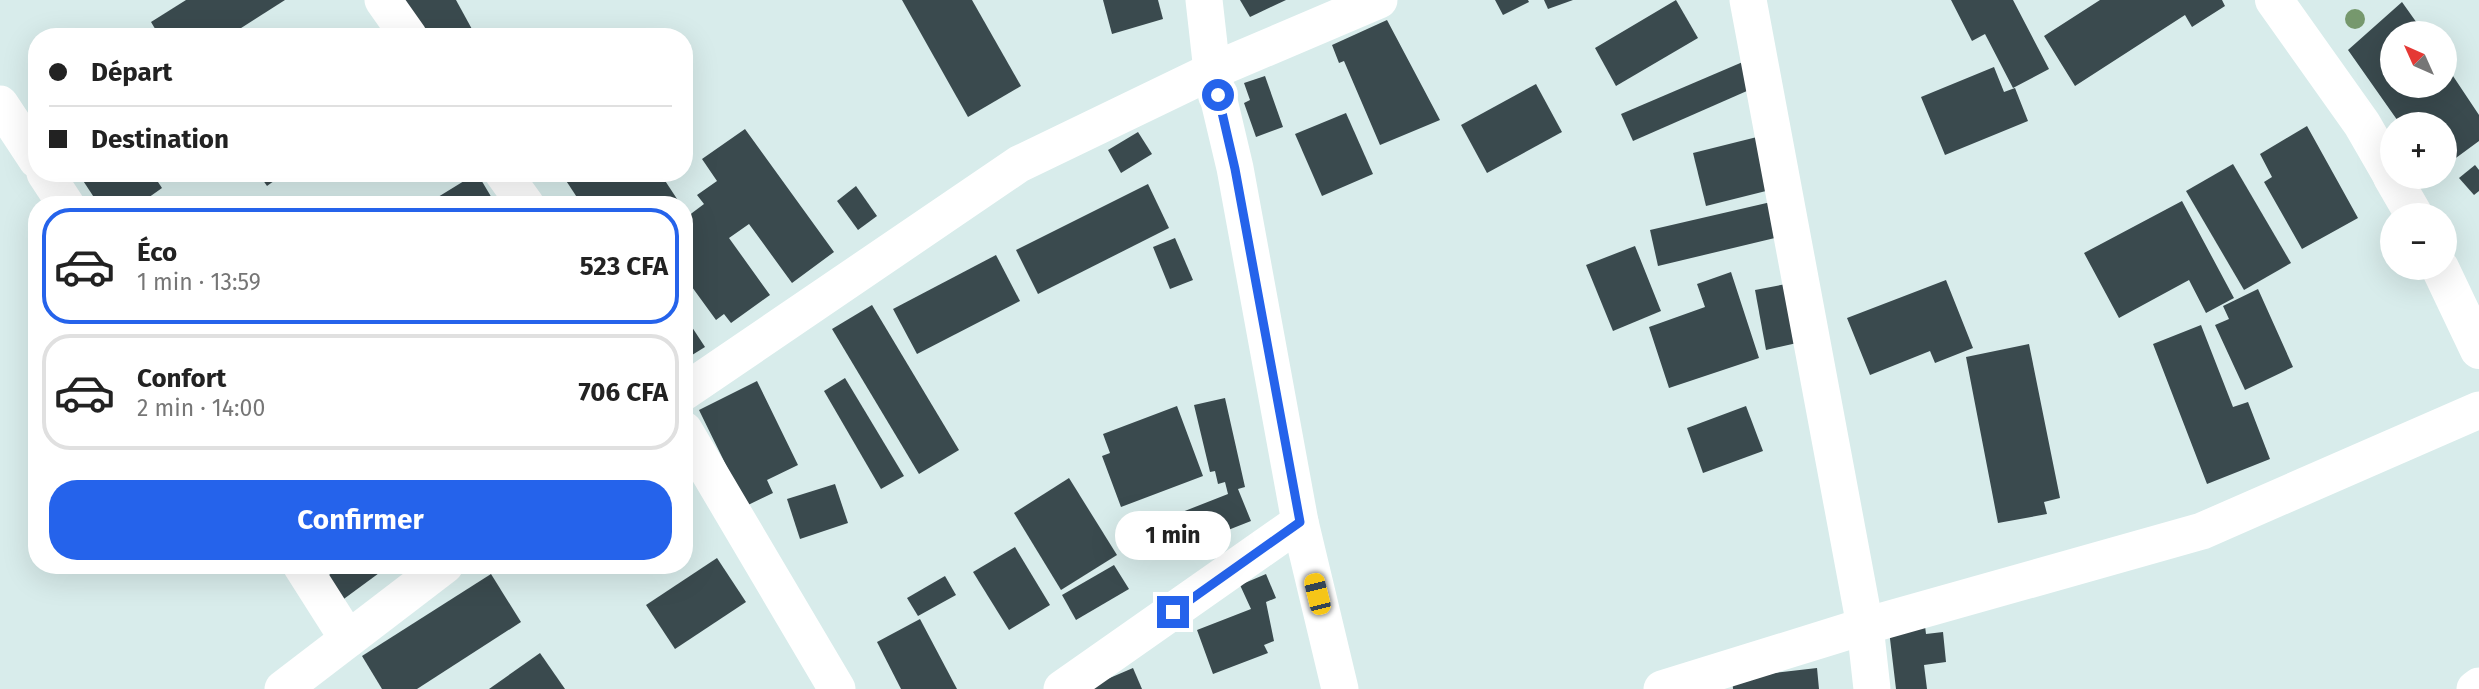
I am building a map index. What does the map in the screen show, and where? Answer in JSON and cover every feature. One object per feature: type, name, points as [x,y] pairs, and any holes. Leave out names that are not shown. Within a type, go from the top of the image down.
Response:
[{"type":"street","points":[[383,0],[403,28]]},
{"type":"street","points":[[1205,0],[1212,71],[1235,169],[1300,522],[1340,689]]},
{"type":"street","points":[[693,385],[1019,164],[1212,71],[1379,0]]},
{"type":"street","points":[[1748,0],[1865,625],[1872,689]]},
{"type":"street","points":[[2274,0],[2362,124],[2380,156]]},
{"type":"street","points":[[0,104],[28,146]]},
{"type":"street","points":[[2446,280],[2479,350]]},
{"type":"street","points":[[1662,689],[1865,625],[2202,531],[2479,410]]},
{"type":"street","points":[[693,445],[837,689]]},
{"type":"street","points":[[1062,689],[1300,522]]},
{"type":"street","points":[[307,574],[348,639]]},
{"type":"street","points":[[298,684],[348,639],[433,574]]},
{"type":"building","points":[[186,0],[285,0],[241,28],[155,28],[151,22]]},
{"type":"building","points":[[396,0],[456,0],[471,28],[411,28]]},
{"type":"building","points":[[902,0],[972,0],[1021,86],[968,117]]},
{"type":"building","points":[[1103,0],[1158,0],[1163,19],[1112,34]]},
{"type":"building","points":[[1240,0],[1286,0],[1250,17]]},
{"type":"building","points":[[1495,0],[1528,0],[1529,2],[1503,15]]},
{"type":"building","points":[[1544,0],[1573,0],[1548,9]]},
{"type":"building","points":[[1676,0],[1698,38],[1616,86],[1595,48]]},
{"type":"building","points":[[1951,0],[2013,0],[2049,69],[2013,88],[1985,34],[1972,41]]},
{"type":"building","points":[[2100,0],[2222,0],[2225,6],[2192,27],[2185,15],[2075,86],[2044,36]]},
{"type":"building","points":[[2402,2],[2415,21],[2381,21]]},
{"type":"building","points":[[1387,20],[1440,120],[1380,145],[1344,61],[1339,63],[1332,45]]},
{"type":"building","points":[[2380,22],[2380,96],[2348,50]]},
{"type":"building","points":[[1745,61],[1756,87],[1633,141],[1621,114]]},
{"type":"building","points":[[1994,67],[2004,92],[2015,88],[2028,121],[1945,155],[1921,97]]},
{"type":"building","points":[[1265,76],[1283,127],[1256,137],[1244,103],[1250,100],[1244,83]]},
{"type":"building","points":[[2457,82],[2479,115],[2479,141],[2457,157],[2457,112],[2392,112],[2382,98],[2457,98]]},
{"type":"building","points":[[1536,84],[1562,132],[1487,173],[1461,125]]},
{"type":"building","points":[[1346,113],[1373,174],[1322,196],[1295,134]]},
{"type":"building","points":[[2307,126],[2358,218],[2302,249],[2264,182],[2272,177],[2260,154]]},
{"type":"building","points":[[745,129],[834,252],[792,283],[749,224],[729,238],[770,295],[731,323],[724,314],[716,320],[693,288],[693,212],[704,204],[697,195],[717,181],[702,159]]},
{"type":"building","points":[[1138,132],[1152,154],[1121,173],[1108,150]]},
{"type":"building","points":[[1761,136],[1774,189],[1706,206],[1693,153]]},
{"type":"building","points":[[2233,164],[2291,263],[2244,290],[2186,191]]},
{"type":"building","points":[[2475,165],[2479,170],[2479,191],[2474,195],[2459,178]]},
{"type":"building","points":[[84,182],[158,182],[162,188],[151,196],[93,196]]},
{"type":"building","points":[[462,182],[482,182],[491,196],[440,196]]},
{"type":"building","points":[[567,182],[666,182],[675,196],[576,196]]},
{"type":"building","points":[[1148,184],[1169,228],[1038,294],[1016,250]]},
{"type":"building","points":[[856,186],[877,216],[858,230],[837,201]]},
{"type":"building","points":[[2182,201],[2234,298],[2206,313],[2189,280],[2119,318],[2084,253]]},
{"type":"building","points":[[1771,202],[1779,237],[1658,266],[1650,230]]},
{"type":"building","points":[[1175,238],[1193,280],[1170,289],[1153,247]]},
{"type":"building","points":[[1635,246],[1661,311],[1613,331],[1586,265]]},
{"type":"building","points":[[996,255],[1020,301],[917,354],[893,309]]},
{"type":"building","points":[[1731,272],[1759,358],[1669,388],[1649,327],[1705,307],[1697,284]]},
{"type":"building","points":[[1946,280],[1973,348],[1935,363],[1930,351],[1870,375],[1847,318]]},
{"type":"building","points":[[1786,284],[1797,343],[1766,350],[1755,290]]},
{"type":"building","points":[[2258,289],[2293,367],[2245,390],[2215,325],[2229,319],[2223,306]]},
{"type":"building","points":[[872,305],[959,450],[919,474],[832,329]]},
{"type":"building","points":[[2201,325],[2233,407],[2248,402],[2270,459],[2207,484],[2153,344]]},
{"type":"building","points":[[693,329],[705,347],[693,354]]},
{"type":"building","points":[[2029,344],[2060,498],[2044,502],[2047,514],[1998,523],[1966,357]]},
{"type":"building","points":[[845,378],[904,476],[881,489],[824,391]]},
{"type":"building","points":[[757,381],[798,465],[767,480],[773,493],[746,506],[699,410]]},
{"type":"building","points":[[1225,398],[1245,487],[1238,489],[1251,521],[1185,547],[1172,516],[1228,494],[1225,482],[1218,484],[1215,471],[1210,472],[1194,405]]},
{"type":"building","points":[[1177,406],[1203,476],[1121,507],[1102,456],[1110,453],[1103,434]]},
{"type":"building","points":[[1746,406],[1763,451],[1703,473],[1687,428]]},
{"type":"building","points":[[1069,478],[1117,555],[1061,590],[1014,513]]},
{"type":"building","points":[[835,484],[848,523],[800,539],[787,499]]},
{"type":"building","points":[[1015,547],[1050,605],[1009,630],[973,572]]},
{"type":"building","points":[[717,558],[746,602],[675,649],[646,605]]},
{"type":"building","points":[[1114,565],[1129,589],[1076,620],[1062,595]]},
{"type":"building","points":[[330,574],[378,574],[337,604],[320,582]]},
{"type":"building","points":[[491,574],[521,622],[417,689],[382,689],[362,656]]},
{"type":"building","points":[[1266,574],[1276,598],[1266,602],[1274,641],[1264,645],[1268,653],[1213,674],[1197,630],[1251,609],[1240,585]]},
{"type":"building","points":[[945,576],[956,595],[918,616],[907,598]]},
{"type":"building","points":[[1924,618],[1926,634],[1943,632],[1946,662],[1924,665],[1927,689],[1896,689],[1888,622]]},
{"type":"building","points":[[920,619],[957,689],[901,689],[877,642]]},
{"type":"building","points":[[540,653],[565,689],[489,689]]},
{"type":"building","points":[[1133,668],[1142,689],[1084,689]]},
{"type":"building","points":[[1817,668],[1819,689],[1733,689],[1732,678]]},
{"type":"route","points":[[1173,612],[1300,522],[1235,169],[1218,95]]}]
